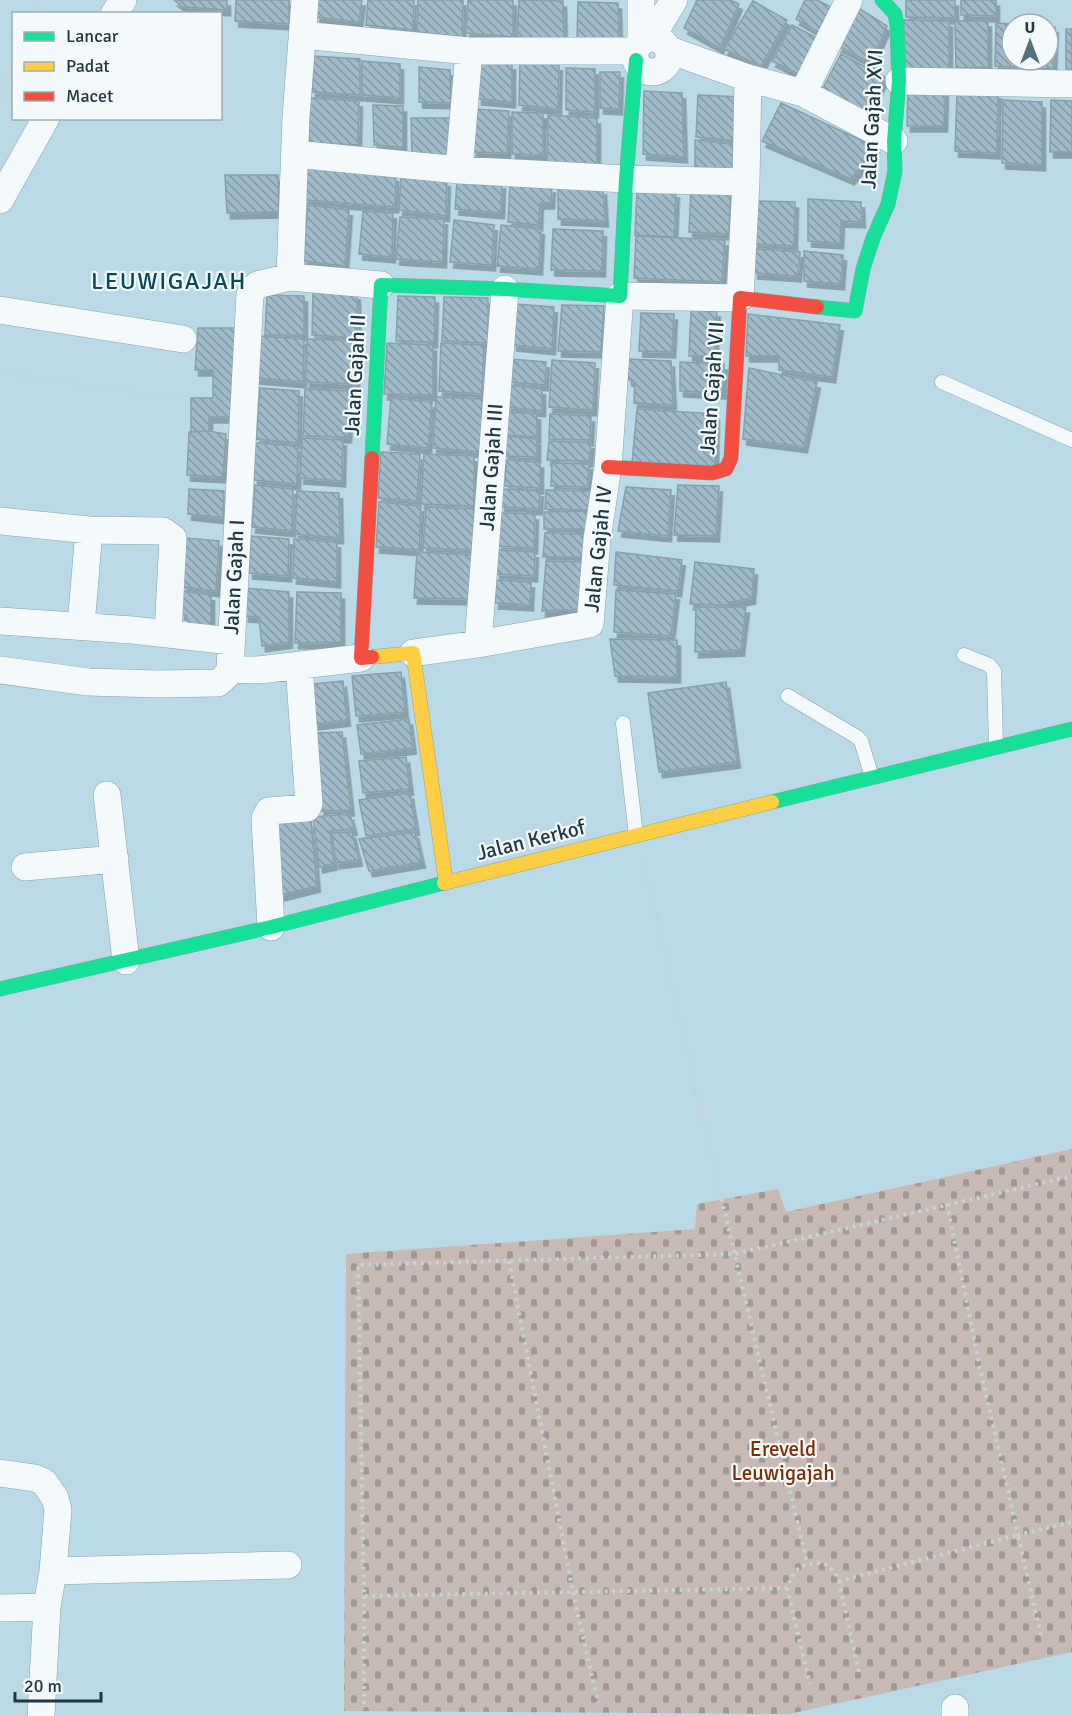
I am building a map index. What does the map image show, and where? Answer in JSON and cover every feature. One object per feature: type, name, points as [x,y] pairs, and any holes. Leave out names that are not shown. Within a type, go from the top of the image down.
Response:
[{"type":"street","points":[[290,277],[305,0]]},
{"type":"street","points":[[620,296],[626,179],[646,48],[641,0]]},
{"type":"street","points":[[646,48],[674,0]]},
{"type":"street","points":[[802,93],[849,0]]},
{"type":"street","name":"Jalan Gajah XVI","points":[[740,298],[855,311],[863,269],[893,188],[899,81],[896,20],[895,14],[882,0]]},
{"type":"street","points":[[302,35],[469,51],[646,48],[802,93],[894,141]]},
{"type":"street","points":[[459,170],[469,51]]},
{"type":"street","points":[[381,285],[620,296],[740,298],[748,78]]},
{"type":"street","points":[[899,81],[1072,84]]},
{"type":"street","points":[[0,200],[45,120]]},
{"type":"street","points":[[295,154],[459,170],[626,179],[746,182]]},
{"type":"street","name":"Jalan Gajah I","points":[[230,669],[250,294],[257,285],[290,277],[381,285]]},
{"type":"street","name":"Jalan Gajah II","points":[[361,658],[381,285]]},
{"type":"street","name":"Jalan Gajah III","points":[[478,644],[505,289]]},
{"type":"street","name":"Jalan Gajah IV","points":[[413,652],[478,644],[590,624],[597,539],[608,468],[620,296]]},
{"type":"street","name":"Jalan Gajah VII","points":[[608,468],[712,473],[726,469],[731,458],[740,298]]},
{"type":"street","points":[[0,310],[183,339]]},
{"type":"street","points":[[0,521],[89,530],[163,531],[173,538],[168,634]]},
{"type":"street","points":[[81,626],[89,530]]},
{"type":"street","points":[[0,621],[81,626],[231,641]]},
{"type":"street","points":[[0,670],[88,682],[218,683],[230,669],[259,670],[413,652],[446,883]]},
{"type":"street","points":[[271,927],[265,818],[269,811],[307,808],[309,804],[299,666]]},
{"type":"street","name":"Jalan Kerkof","points":[[0,989],[271,927],[1072,729]]},
{"type":"street","points":[[107,795],[126,961]]},
{"type":"street","points":[[25,867],[115,859]]},
{"type":"street","points":[[0,1473],[35,1478],[44,1482],[55,1498],[58,1510],[53,1571],[47,1607],[41,1716]]},
{"type":"street","points":[[53,1571],[288,1565]]},
{"type":"street","points":[[0,1608],[47,1607]]},
{"type":"lane","points":[[942,382],[1072,440]]},
{"type":"lane","points":[[964,655],[989,665],[994,671],[996,747]]},
{"type":"lane","points":[[788,696],[857,737],[861,741],[872,777]]},
{"type":"lane","points":[[623,723],[636,835]]},
{"type":"path","points":[[0,101],[12,68]]},
{"type":"path","points":[[0,372],[180,399]]},
{"type":"path","points":[[636,835],[807,1563]]},
{"type":"path","points":[[364,1706],[358,1266],[735,1254],[1072,1176]]},
{"type":"path","points":[[947,1204],[980,1368],[1041,1635]]},
{"type":"path","points":[[509,1261],[573,1592],[598,1703]]},
{"type":"path","points":[[839,1581],[1072,1522]]},
{"type":"path","points":[[810,1684],[787,1588],[793,1572],[807,1563],[824,1563],[835,1573],[839,1581],[859,1673]]},
{"type":"path","points":[[364,1596],[787,1588]]},
{"type":"green space","name":"Ereveld Leuwigajah","points":[[1072,1149],[1072,1652],[789,1714],[344,1711],[346,1254],[695,1229],[697,1204],[778,1189],[786,1212]]},
{"type":"building","points":[[174,0],[227,0],[227,10],[183,7]]},
{"type":"building","points":[[236,0],[289,0],[289,24],[235,21]]},
{"type":"building","points":[[318,0],[362,0],[359,22],[316,17]]},
{"type":"building","points":[[368,0],[414,0],[413,30],[366,25]]},
{"type":"building","points":[[418,0],[463,0],[462,37],[417,32]]},
{"type":"building","points":[[468,0],[513,0],[513,37],[466,33]]},
{"type":"building","points":[[519,0],[563,1],[564,40],[517,37]]},
{"type":"building","points":[[697,0],[730,0],[739,4],[720,48],[684,28]]},
{"type":"building","points":[[805,0],[817,0],[833,8],[820,33],[796,19]]},
{"type":"building","points":[[906,0],[955,0],[955,18],[906,17]]},
{"type":"building","points":[[961,0],[996,0],[996,16],[961,15]]},
{"type":"building","points":[[753,1],[787,20],[761,66],[724,49]]},
{"type":"building","points":[[578,2],[618,3],[619,41],[577,41]]},
{"type":"building","points":[[857,7],[887,26],[871,63],[838,46]]},
{"type":"building","points":[[903,20],[949,21],[949,71],[904,70]]},
{"type":"building","points":[[955,21],[988,21],[988,67],[956,68]]},
{"type":"building","points":[[996,23],[1000,23],[1000,66],[995,66]]},
{"type":"building","points":[[792,25],[817,38],[798,74],[772,61]]},
{"type":"building","points":[[1066,29],[1072,29],[1072,69],[1066,69]]},
{"type":"building","points":[[841,54],[885,77],[865,114],[821,92]]},
{"type":"building","points":[[312,56],[360,59],[360,95],[312,92]]},
{"type":"building","points":[[362,61],[400,64],[400,98],[362,95]]},
{"type":"building","points":[[520,62],[559,65],[558,109],[519,105]]},
{"type":"building","points":[[480,63],[512,64],[512,102],[478,99]]},
{"type":"building","points":[[419,67],[450,70],[451,103],[419,102]]},
{"type":"building","points":[[566,68],[595,69],[595,112],[566,110]]},
{"type":"building","points":[[600,72],[620,72],[619,109],[600,108]]},
{"type":"building","points":[[908,86],[945,87],[944,126],[907,126]]},
{"type":"building","points":[[644,91],[682,93],[684,157],[643,154]]},
{"type":"building","points":[[957,92],[998,93],[997,153],[955,151]]},
{"type":"building","points":[[698,95],[742,97],[741,141],[696,137]]},
{"type":"building","points":[[310,98],[359,101],[358,145],[309,143]]},
{"type":"building","points":[[1003,100],[1042,102],[1042,165],[1002,163]]},
{"type":"building","points":[[1051,100],[1072,101],[1072,152],[1050,152]]},
{"type":"building","points":[[781,103],[876,147],[851,179],[762,141]]},
{"type":"building","points":[[373,105],[403,106],[403,147],[374,145]]},
{"type":"building","points":[[475,109],[509,111],[507,153],[473,152]]},
{"type":"building","points":[[512,112],[543,113],[543,155],[512,154]]},
{"type":"building","points":[[548,115],[597,118],[597,168],[547,165]]},
{"type":"building","points":[[411,118],[450,118],[449,157],[412,155]]},
{"type":"building","points":[[695,140],[740,145],[737,170],[695,170]]},
{"type":"building","points":[[306,167],[396,176],[395,207],[304,200]]},
{"type":"building","points":[[225,175],[278,175],[279,212],[227,213]]},
{"type":"building","points":[[401,175],[447,181],[446,216],[399,210]]},
{"type":"building","points":[[457,181],[502,183],[501,213],[455,209]]},
{"type":"building","points":[[510,184],[552,187],[551,203],[540,203],[539,225],[508,222]]},
{"type":"building","points":[[558,187],[603,189],[605,221],[558,219]]},
{"type":"building","points":[[691,190],[731,192],[729,234],[689,232]]},
{"type":"building","points":[[637,191],[676,192],[674,237],[635,235]]},
{"type":"building","points":[[808,199],[861,202],[862,222],[841,221],[840,243],[808,241]]},
{"type":"building","points":[[758,201],[795,202],[794,246],[754,244]]},
{"type":"building","points":[[308,205],[349,210],[345,266],[303,261]]},
{"type":"building","points":[[363,211],[393,213],[392,257],[359,254]]},
{"type":"building","points":[[400,217],[444,219],[443,262],[396,259]]},
{"type":"building","points":[[454,220],[494,225],[492,265],[450,262]]},
{"type":"building","points":[[501,225],[541,229],[539,269],[497,266]]},
{"type":"building","points":[[553,229],[603,231],[602,271],[551,270]]},
{"type":"building","points":[[636,236],[725,240],[722,282],[634,278]]},
{"type":"building","points":[[756,249],[800,252],[798,276],[754,273]]},
{"type":"building","points":[[804,251],[843,255],[841,284],[804,281]]},
{"type":"building","points":[[313,291],[357,294],[358,338],[312,335]]},
{"type":"building","points":[[267,295],[304,296],[304,335],[265,335]]},
{"type":"building","points":[[398,296],[435,297],[434,342],[396,341]]},
{"type":"building","points":[[444,297],[488,298],[488,343],[442,341]]},
{"type":"building","points":[[514,304],[554,307],[552,349],[513,345]]},
{"type":"building","points":[[562,305],[604,306],[601,352],[558,351]]},
{"type":"building","points":[[691,310],[717,311],[714,356],[689,356]]},
{"type":"building","points":[[641,313],[674,314],[672,352],[639,351]]},
{"type":"building","points":[[748,314],[840,325],[832,377],[779,370],[779,356],[746,356]]},
{"type":"building","points":[[198,328],[236,328],[231,417],[209,417],[209,431],[191,432],[191,398],[213,398],[213,370],[195,370]]},
{"type":"building","points":[[259,336],[304,339],[303,382],[256,378]]},
{"type":"building","points":[[307,339],[358,341],[356,384],[306,382]]},
{"type":"building","points":[[387,343],[433,345],[433,395],[384,394]]},
{"type":"building","points":[[441,343],[484,345],[482,394],[439,391]]},
{"type":"building","points":[[511,359],[546,362],[545,385],[510,382]]},
{"type":"building","points":[[628,359],[671,361],[673,405],[634,403],[635,382],[628,380]]},
{"type":"building","points":[[552,360],[595,363],[593,410],[549,407]]},
{"type":"building","points":[[680,362],[724,364],[723,393],[680,391]]},
{"type":"building","points":[[749,368],[817,382],[804,447],[743,439]]},
{"type":"building","points":[[509,385],[542,389],[542,411],[507,407]]},
{"type":"building","points":[[260,388],[299,391],[298,443],[256,439]]},
{"type":"building","points":[[305,389],[351,391],[348,437],[303,436]]},
{"type":"building","points":[[436,397],[482,399],[481,452],[433,448]]},
{"type":"building","points":[[391,398],[432,402],[428,448],[387,444]]},
{"type":"building","points":[[637,409],[716,414],[715,467],[632,463]]},
{"type":"building","points":[[506,412],[537,414],[537,437],[505,435]]},
{"type":"building","points":[[550,414],[591,416],[590,440],[549,439]]},
{"type":"building","points":[[209,431],[226,434],[223,477],[187,475],[189,432]]},
{"type":"building","points":[[505,436],[537,439],[537,457],[505,456]]},
{"type":"building","points":[[302,438],[343,440],[342,481],[300,478]]},
{"type":"building","points":[[549,441],[591,443],[589,461],[547,460]]},
{"type":"building","points":[[255,443],[298,446],[297,484],[254,480]]},
{"type":"building","points":[[381,452],[420,454],[417,501],[378,498]]},
{"type":"building","points":[[424,454],[474,456],[474,506],[421,504]]},
{"type":"building","points":[[506,460],[540,462],[540,488],[505,486]]},
{"type":"building","points":[[552,463],[589,464],[588,487],[551,486]]},
{"type":"building","points":[[255,485],[293,489],[292,531],[252,527]]},
{"type":"building","points":[[678,485],[719,486],[716,536],[674,535]]},
{"type":"building","points":[[626,487],[671,490],[668,536],[618,531]]},
{"type":"building","points":[[189,489],[224,491],[223,518],[188,514]]},
{"type":"building","points":[[502,489],[540,491],[539,509],[501,507]]},
{"type":"building","points":[[546,490],[591,491],[590,510],[545,509]]},
{"type":"building","points":[[297,491],[339,493],[340,538],[295,534]]},
{"type":"building","points":[[379,502],[421,506],[419,550],[376,547]]},
{"type":"building","points":[[426,507],[474,509],[473,550],[423,548]]},
{"type":"building","points":[[589,511],[588,529],[544,529],[544,512]]},
{"type":"building","points":[[500,513],[535,514],[534,548],[498,546]]},
{"type":"building","points":[[545,533],[586,534],[585,557],[543,557]]},
{"type":"building","points":[[251,536],[289,539],[288,576],[249,573]]},
{"type":"building","points":[[185,538],[219,541],[216,591],[183,587]]},
{"type":"building","points":[[294,539],[337,542],[337,582],[293,578]]},
{"type":"building","points":[[497,550],[535,552],[534,576],[496,574]]},
{"type":"building","points":[[417,552],[474,555],[474,599],[414,598]]},
{"type":"building","points":[[616,552],[682,560],[678,591],[614,585]]},
{"type":"building","points":[[546,561],[585,562],[583,609],[542,611]]},
{"type":"building","points":[[695,562],[754,569],[752,598],[730,602],[729,605],[690,604]]},
{"type":"building","points":[[496,580],[531,582],[530,605],[495,603]]},
{"type":"building","points":[[246,588],[289,592],[289,642],[262,646],[259,617],[245,616]]},
{"type":"building","points":[[616,590],[676,594],[671,636],[614,632]]},
{"type":"building","points":[[181,591],[211,595],[211,629],[190,626],[186,615],[181,614]]},
{"type":"building","points":[[297,592],[341,593],[341,642],[295,643]]},
{"type":"building","points":[[696,607],[746,607],[741,650],[695,652]]},
{"type":"building","points":[[610,639],[677,640],[677,677],[615,676]]},
{"type":"building","points":[[401,672],[405,712],[356,716],[352,676]]},
{"type":"building","points":[[343,681],[347,720],[315,724],[313,684]]},
{"type":"building","points":[[726,682],[737,762],[659,772],[648,693]]},
{"type":"building","points":[[409,719],[413,748],[361,754],[357,725]]},
{"type":"building","points":[[342,732],[351,810],[321,811],[315,733]]},
{"type":"building","points":[[406,757],[410,789],[363,793],[359,761]]},
{"type":"building","points":[[410,793],[416,829],[366,836],[359,800]]},
{"type":"building","points":[[350,814],[354,829],[330,831],[334,864],[319,867],[313,817]]},
{"type":"building","points":[[311,821],[317,886],[281,895],[278,822]]},
{"type":"building","points":[[352,832],[359,860],[336,863],[332,833]]},
{"type":"building","points":[[415,832],[422,862],[369,871],[359,839]]},
{"type":"traffic: fast","points":[[817,307],[855,311],[863,269],[888,204],[895,171],[894,141],[899,81],[897,25],[895,14],[882,0]]},
{"type":"traffic: fast","points":[[372,458],[381,285],[620,296],[626,179],[636,60]]},
{"type":"traffic: fast","points":[[772,802],[1072,729]]},
{"type":"traffic: fast","points":[[0,989],[271,927],[444,883]]},
{"type":"traffic: slow","points":[[372,657],[413,653],[446,883]]},
{"type":"traffic: slow","points":[[444,883],[772,802]]},
{"type":"traffic: jam","points":[[608,467],[712,473],[726,469],[731,458],[740,298],[817,307]]},
{"type":"traffic: jam","points":[[372,458],[361,658],[372,657]]},
{"type":"district","name":"LEUWIGAJAH","points":[[169,281]]}]
